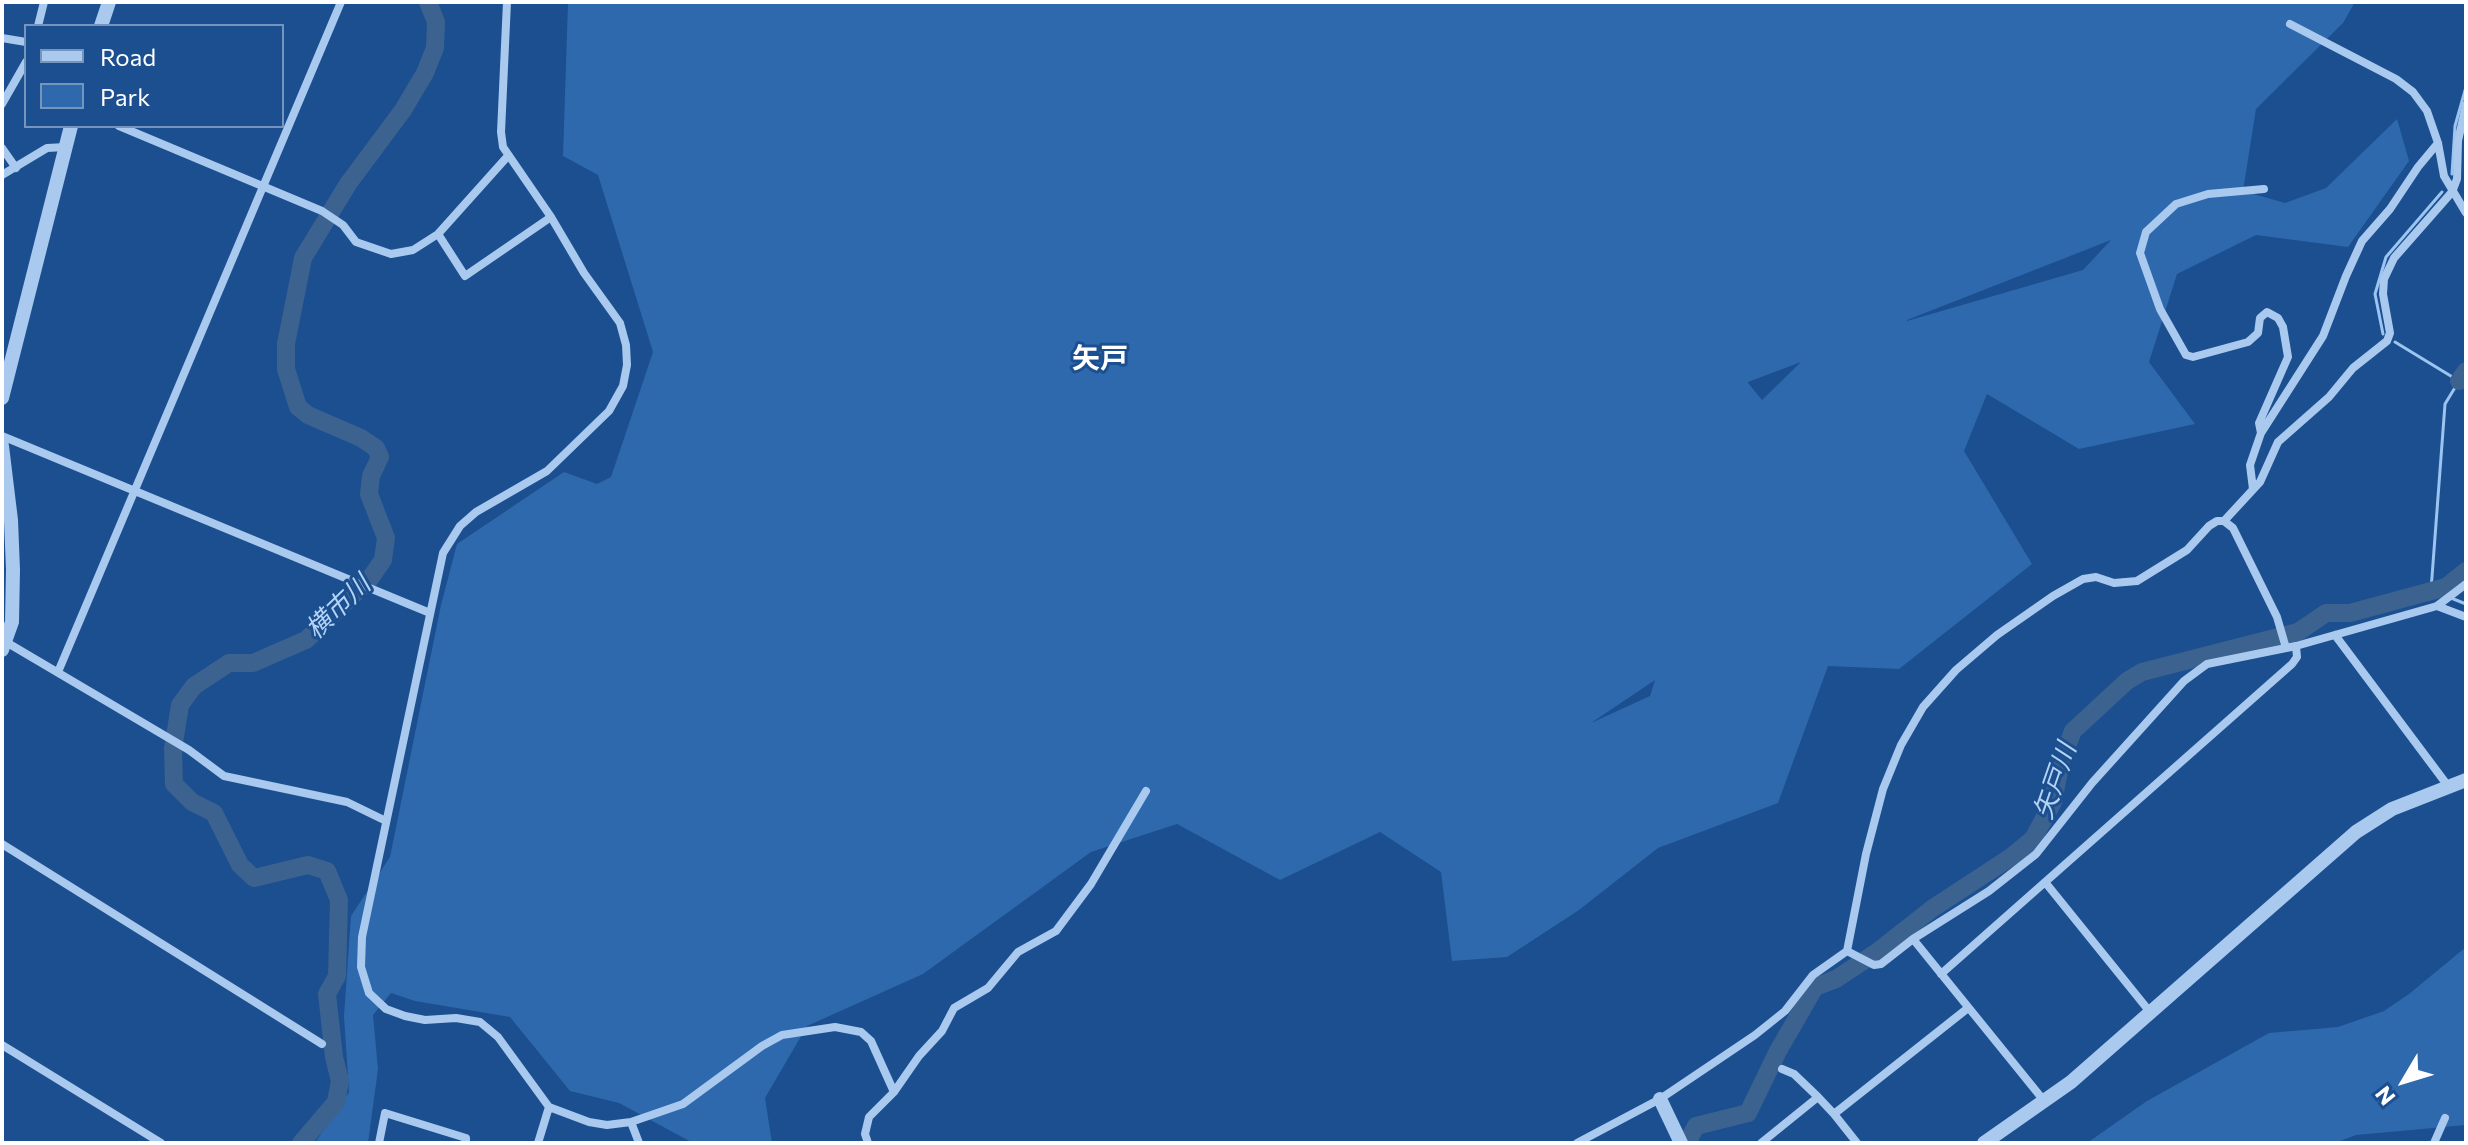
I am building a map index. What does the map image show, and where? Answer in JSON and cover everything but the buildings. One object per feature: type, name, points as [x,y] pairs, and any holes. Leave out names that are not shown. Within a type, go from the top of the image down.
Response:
[{"type":"street","points":[[38,24],[44,2]]},
{"type":"street","points":[[102,24],[109,2]]},
{"type":"street","points":[[58,672],[341,2]]},
{"type":"street","points":[[507,2],[501,132],[503,147],[620,323],[627,365],[623,386],[609,411],[547,471],[476,512],[460,526],[443,553],[362,937],[361,967],[369,993],[386,1009],[405,1016],[480,1022],[498,1037],[549,1107],[589,1122],[607,1125],[631,1122],[683,1104],[762,1046],[782,1035],[803,1030],[835,1027],[861,1032],[871,1041],[894,1092]]},
{"type":"street","points":[[2290,24],[2396,79],[2413,92],[2427,111],[2438,143],[2444,176],[2466,213]]},
{"type":"street","points":[[2,38],[24,42]]},
{"type":"street","points":[[2,104],[24,66]]},
{"type":"street","points":[[2224,521],[2260,482],[2278,442],[2329,397],[2353,368],[2387,341],[2390,333],[2383,294],[2384,279],[2394,258],[2452,192],[2457,179],[2458,141],[2466,105]]},
{"type":"street","points":[[2,398],[71,128]]},
{"type":"street","points":[[124,128],[322,211],[343,225],[356,242],[391,254],[413,250],[438,234],[507,157]]},
{"type":"street","points":[[2253,489],[2250,465],[2261,433],[2323,336],[2362,241],[2390,209],[2438,143]]},
{"type":"street","points":[[2,175],[47,148],[66,147]]},
{"type":"street","points":[[2,148],[16,168]]},
{"type":"street","points":[[2261,433],[2259,423],[2262,414],[2288,357],[2283,327],[2278,318],[2271,313],[2263,314],[2258,333],[2248,342],[2193,357],[2186,355],[2160,309],[2140,253],[2146,232],[2176,204],[2208,194],[2264,189]]},
{"type":"street","points":[[438,234],[465,276],[551,217]]},
{"type":"street","points":[[2,436],[430,613]]},
{"type":"street","points":[[2,446],[11,520],[13,570],[12,622],[4,646],[58,672],[189,750],[224,776],[347,802],[386,821]]},
{"type":"street","points":[[1577,1143],[1660,1099],[1755,1035],[1785,1011],[1813,975],[1847,951],[1866,854],[1883,789],[1901,745],[1923,707],[1956,670],[2053,596],[2083,579],[2096,577],[2114,583],[2137,581],[2187,550],[2217,521],[2224,521],[2233,528],[2297,657],[1941,974]]},
{"type":"street","points":[[1847,951],[1874,965],[1881,964],[1913,939],[1989,891],[2036,854],[2092,783],[2184,681],[2207,664],[2291,647],[2440,604],[2462,593],[2466,584]]},
{"type":"street","points":[[2440,604],[2466,617]]},
{"type":"street","points":[[2335,635],[2448,786]]},
{"type":"street","points":[[1984,1143],[2045,1102],[2356,832],[2392,809],[2466,780]]},
{"type":"street","points":[[868,1143],[865,1134],[869,1117],[894,1092],[919,1056],[942,1031],[954,1008],[988,988],[1018,952],[1056,931],[1091,884],[1146,791]]},
{"type":"street","points":[[2,844],[322,1044]]},
{"type":"street","points":[[2045,882],[2150,1012]]},
{"type":"street","points":[[1913,939],[2045,1102]]},
{"type":"street","points":[[1834,1114],[1968,1008]]},
{"type":"street","points":[[2,1045],[161,1143]]},
{"type":"street","points":[[1782,1069],[1794,1074],[1818,1097],[1857,1143]]},
{"type":"street","points":[[1761,1143],[1818,1097]]},
{"type":"street","points":[[1660,1099],[1679,1139]]},
{"type":"street","points":[[538,1143],[549,1107]]},
{"type":"street","points":[[379,1143],[385,1113],[466,1138],[466,1143]]},
{"type":"street","points":[[2434,1143],[2445,1118]]},
{"type":"street","points":[[631,1122],[639,1143]]},
{"type":"green space","points":[[568,2],[2355,2],[2343,23],[2256,109],[2243,191],[2285,203],[2326,188],[2397,119],[2409,161],[2348,247],[2256,235],[2177,274],[2149,362],[2195,424],[2079,449],[1987,394],[1964,451],[2032,564],[1899,669],[1828,666],[1778,803],[1658,848],[1579,910],[1507,957],[1452,961],[1441,872],[1380,832],[1280,880],[1177,824],[1091,852],[923,974],[807,1026],[765,1098],[772,1143],[693,1143],[619,1103],[570,1091],[510,1017],[415,1001],[391,993],[373,1015],[378,1069],[368,1143],[315,1143],[349,1092],[344,1016],[351,916],[390,857],[441,605],[457,544],[564,472],[597,484],[611,477],[653,352],[598,175],[563,156]],"holes":[[[2111,240],[2083,270],[1907,321],[1907,320]],[[1801,362],[1762,400],[1748,382]],[[1655,680],[1650,696],[1591,723]]]},
{"type":"green space","points":[[2466,947],[2466,1125],[2356,1135],[2335,1143],[2087,1143],[2147,1101],[2269,1033],[2338,1027],[2384,1011]]},
{"type":"waterway","name":"横市川","points":[[301,1143],[336,1102],[340,1081],[327,994],[337,976],[339,900],[327,871],[308,865],[254,878],[240,865],[214,813],[192,802],[174,784],[173,749],[180,705],[194,686],[229,663],[253,663],[306,640],[369,580],[383,560],[386,538],[369,494],[371,476],[380,457],[376,448],[361,438],[308,415],[298,407],[286,369],[286,344],[303,258],[348,184],[403,110],[425,73],[435,48],[436,22],[428,2]]},
{"type":"waterway","points":[[2452,174],[2455,126],[2466,87]]},
{"type":"waterway","points":[[2383,334],[2375,294],[2386,257],[2442,192]]},
{"type":"waterway","points":[[2395,342],[2459,381],[2445,404],[2431,590],[2466,604]]},
{"type":"waterway","name":"矢戸川","points":[[2459,381],[2466,371]]},
{"type":"waterway","name":"矢戸川","points":[[1687,1143],[1696,1126],[1748,1113],[1778,1051],[1815,987],[1836,979],[1877,952],[1933,908],[2033,839],[2053,802],[2061,761],[2073,731],[2127,681],[2142,672],[2298,632],[2326,613],[2350,613],[2446,587],[2466,571]]},
{"type":"district","name":"矢戸","points":[[1100,359]]}]
